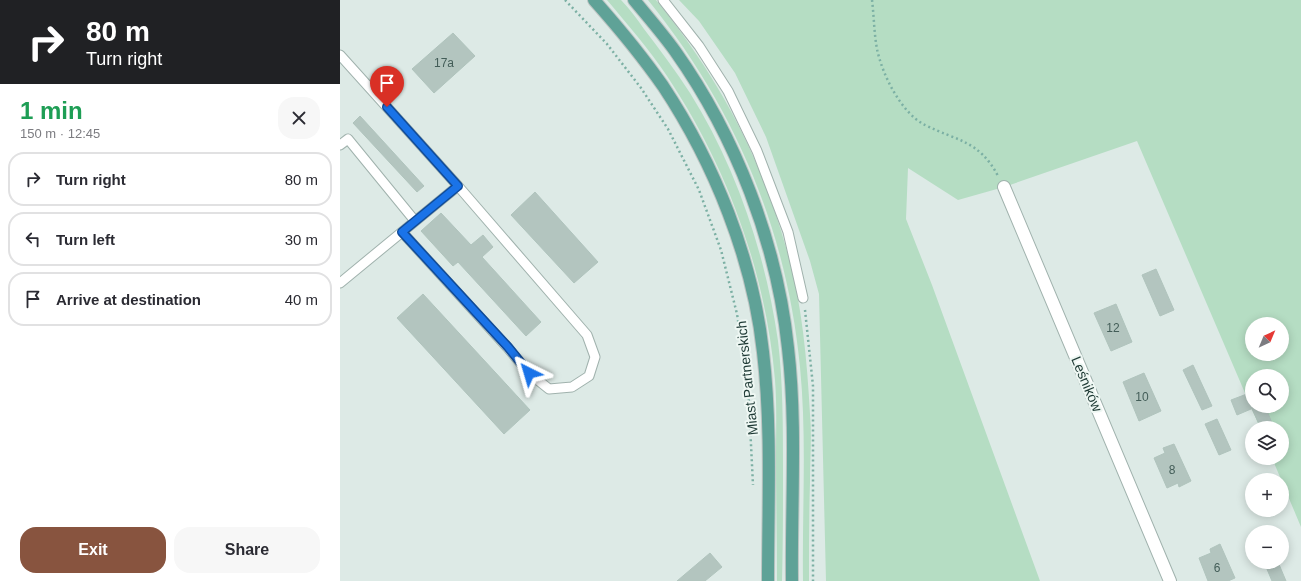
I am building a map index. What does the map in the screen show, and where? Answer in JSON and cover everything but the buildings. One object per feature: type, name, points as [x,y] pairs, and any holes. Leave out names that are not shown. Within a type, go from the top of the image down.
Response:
[{"type":"main road","name":"Miast Partnerskich","points":[[594,0],[620,29],[663,86],[694,138],[722,198],[743,260],[751,287],[763,350],[769,426],[768,581]]},
{"type":"main road","points":[[634,0],[675,51],[715,116],[754,202],[774,268],[785,324],[791,392],[793,427],[792,581]]},
{"type":"street","name":"Leśników","points":[[1004,187],[1170,581]]},
{"type":"lane","points":[[663,0],[699,46],[728,91],[758,151],[788,232],[803,298]]},
{"type":"lane","points":[[340,56],[458,186],[588,335],[595,357],[589,376],[572,387],[549,389],[529,373],[508,347],[402,232]]},
{"type":"lane","points":[[340,145],[348,139],[415,221]]},
{"type":"lane","points":[[340,283],[458,186]]},
{"type":"path","points":[[565,0],[607,44],[641,88],[668,129],[699,190],[721,250],[737,314],[748,384],[753,487]]},
{"type":"path","points":[[872,0],[877,50],[887,80],[905,110],[923,124],[962,140],[982,152],[993,167],[1004,187]]},
{"type":"path","points":[[803,298],[813,386],[813,581]]},
{"type":"green space","points":[[607,0],[621,0],[624,3],[690,93],[706,121],[735,181],[757,244],[773,309],[781,373],[783,437],[782,581],[777,581],[775,380],[763,300],[753,261],[740,222],[708,146],[667,76],[638,37]]},
{"type":"green space","points":[[648,0],[656,0],[699,58],[718,88],[735,119],[764,183],[787,251],[800,311],[811,422],[809,581],[803,581],[804,447],[800,367],[793,316],[783,267],[769,219],[751,172],[730,127],[706,83],[679,41]]},
{"type":"green space","points":[[679,0],[1301,0],[1301,527],[1289,498],[1289,473],[1278,473],[1275,465],[1289,465],[1289,421],[1257,421],[1254,413],[1289,413],[1289,369],[1245,369],[1245,393],[1137,141],[1004,187],[958,200],[908,168],[906,219],[932,285],[1040,581],[826,581],[819,294],[810,261],[766,137],[735,73],[699,21]]},
{"type":"route","points":[[387,107],[458,186],[402,232],[508,347],[529,373]]}]
